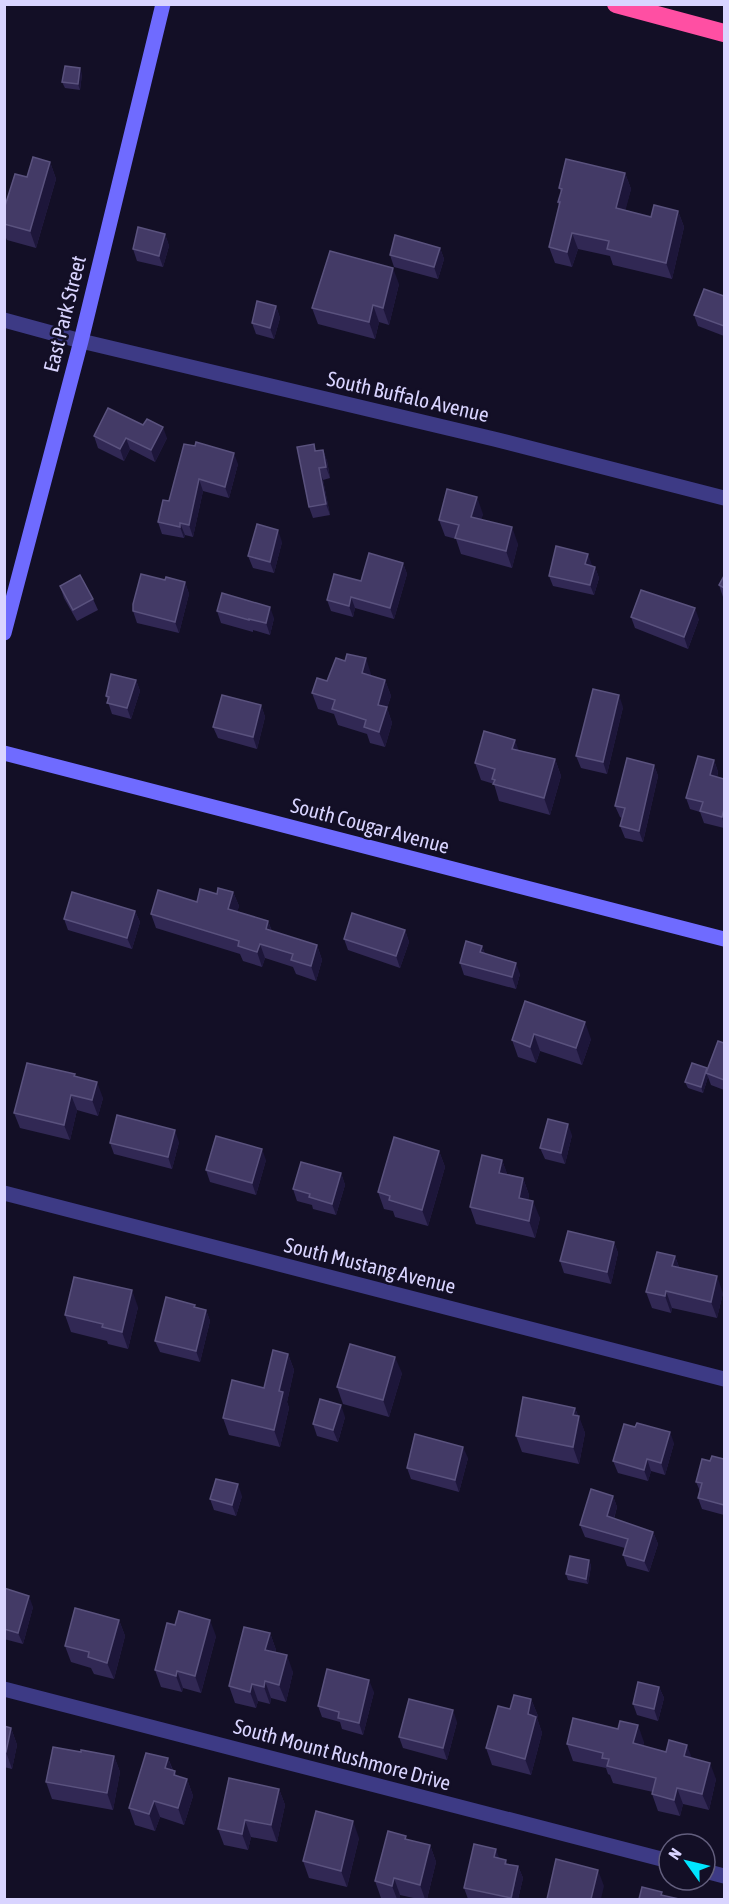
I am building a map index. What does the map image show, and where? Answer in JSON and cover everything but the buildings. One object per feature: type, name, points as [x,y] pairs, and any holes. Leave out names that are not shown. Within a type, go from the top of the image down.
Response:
[{"type":"highway","points":[[616,4],[724,33]]},
{"type":"street","name":"East Park Street","points":[[4,633],[81,341],[163,4]]},
{"type":"street","name":"South Buffalo Avenue","points":[[4,320],[81,341],[494,439],[724,498]]},
{"type":"street","name":"South Cougar Avenue","points":[[4,753],[724,939]]},
{"type":"street","name":"South Mustang Avenue","points":[[4,1193],[724,1379]]},
{"type":"street","name":"South Mount Rushmore Drive","points":[[4,1689],[657,1858]]}]
